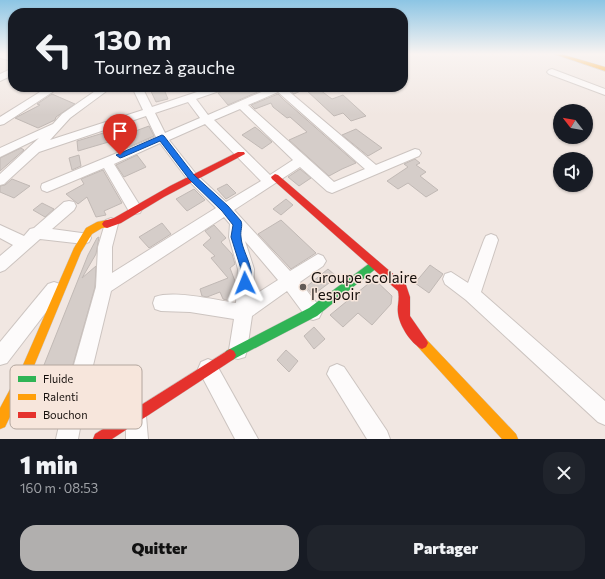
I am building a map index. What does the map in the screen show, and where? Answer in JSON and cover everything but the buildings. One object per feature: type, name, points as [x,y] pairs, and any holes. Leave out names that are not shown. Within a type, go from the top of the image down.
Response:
[{"type":"street","points":[[559,74],[605,92]]},
{"type":"street","points":[[0,122],[47,92]]},
{"type":"street","points":[[0,153],[59,123],[100,92]]},
{"type":"street","points":[[140,92],[162,138],[192,177],[225,208],[237,224],[290,281],[313,312]]},
{"type":"street","points":[[35,149],[150,112],[185,96],[201,92]]},
{"type":"street","points":[[47,187],[269,92]]},
{"type":"street","points":[[286,92],[374,170]]},
{"type":"street","points":[[185,96],[241,154],[406,292],[403,315],[415,335],[510,439]]},
{"type":"street","points":[[241,104],[332,188],[415,153]]},
{"type":"street","points":[[0,181],[35,149],[59,123]]},
{"type":"street","points":[[29,365],[68,272],[84,238],[89,231],[96,227],[111,224],[124,218],[134,209],[192,177],[241,154]]},
{"type":"street","points":[[106,161],[134,209]]},
{"type":"street","points":[[104,287],[225,208],[301,161]]},
{"type":"street","points":[[0,265],[69,206]]},
{"type":"street","points":[[84,365],[104,287],[105,247],[111,224]]},
{"type":"street","points":[[237,224],[236,237],[246,269],[244,312],[238,350]]},
{"type":"street","points":[[0,231],[30,238],[84,238]]},
{"type":"street","points":[[472,294],[491,240]]},
{"type":"street","points":[[161,303],[190,304],[244,312],[318,261]]},
{"type":"street","points":[[142,412],[238,350],[313,312],[374,264]]},
{"type":"street","points":[[0,356],[68,272]]},
{"type":"street","points":[[451,279],[472,294],[605,415]]},
{"type":"street","points":[[208,369],[246,439]]},
{"type":"street","points":[[337,374],[379,439]]},
{"type":"street","points":[[0,422],[10,402]]},
{"type":"street","points":[[67,439],[69,429]]},
{"type":"street","points":[[100,439],[116,429]]},
{"type":"street","points":[[137,429],[137,439]]},
{"type":"traffic: fast","points":[[230,355],[313,312],[374,264]]},
{"type":"traffic: slow","points":[[29,365],[77,251],[89,231],[100,225],[107,224]]},
{"type":"traffic: slow","points":[[422,343],[511,439]]},
{"type":"traffic: slow","points":[[0,422],[10,402]]},
{"type":"traffic: jam","points":[[107,224],[118,221],[145,204],[241,154]]},
{"type":"traffic: jam","points":[[275,177],[402,288],[405,297],[403,310],[405,319],[422,343]]},
{"type":"traffic: jam","points":[[142,412],[230,355]]},
{"type":"traffic: jam","points":[[100,439],[115,429]]},
{"type":"place","name":"Groupe scolaire l'espoir","points":[[303,287]]},
{"type":"route","points":[[120,155],[162,138],[192,177],[225,208],[237,224],[236,237],[246,269],[245,283]]}]
